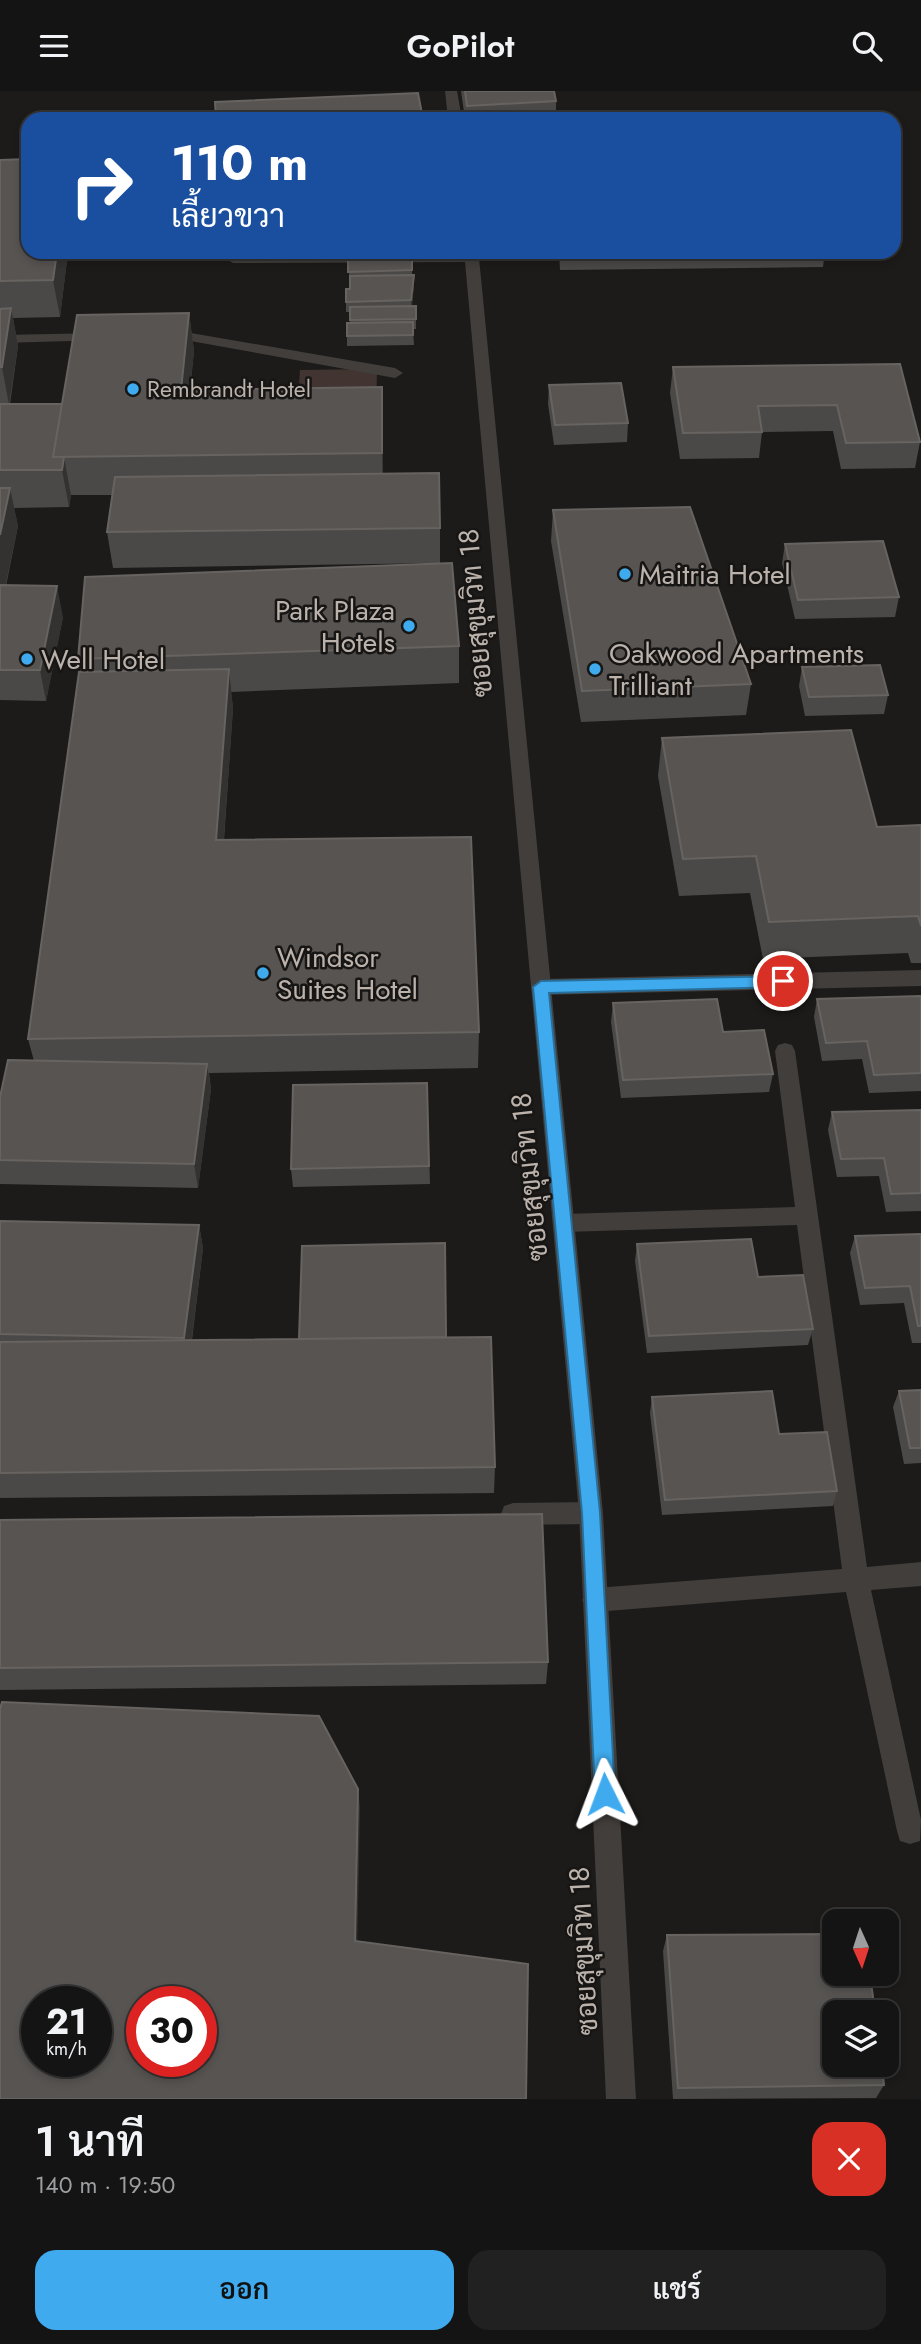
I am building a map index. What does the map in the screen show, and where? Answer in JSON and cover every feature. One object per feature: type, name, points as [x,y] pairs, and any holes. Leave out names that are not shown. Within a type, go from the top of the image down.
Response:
[{"type":"street","points":[[451,91],[454,112]]},
{"type":"street","name":"ซอยสุขุมวิท 18","points":[[471,259],[591,1513],[621,2099]]},
{"type":"street","points":[[145,337],[185,336],[395,373]]},
{"type":"street","points":[[0,339],[119,337]]},
{"type":"street","points":[[541,987],[921,978]]},
{"type":"street","points":[[785,1051],[856,1580],[910,1831]]},
{"type":"street","points":[[564,1223],[807,1216]]},
{"type":"street","points":[[495,1514],[591,1513]]},
{"type":"street","points":[[595,1600],[921,1574]]},
{"type":"shaded area","points":[[377,369],[376,416],[298,401],[300,370]]},
{"type":"building","points":[[465,91],[554,91],[556,101],[467,106]]},
{"type":"building","points":[[418,93],[422,112],[216,112],[215,102]]},
{"type":"building","points":[[21,159],[21,259],[56,259],[53,280],[0,281],[0,160]]},
{"type":"building","points":[[348,259],[412,259],[412,270],[348,272]]},
{"type":"building","points":[[414,275],[411,300],[346,302],[350,276]]},
{"type":"building","points":[[416,306],[416,319],[350,320],[350,307]]},
{"type":"building","points":[[11,308],[2,367],[0,367],[0,309]]},
{"type":"building","points":[[189,313],[181,390],[382,387],[382,453],[53,457],[77,315]]},
{"type":"building","points":[[413,322],[413,335],[347,336],[347,323]]},
{"type":"building","points":[[900,364],[920,442],[846,443],[837,405],[758,406],[762,432],[683,433],[673,367]]},
{"type":"building","points":[[621,383],[628,423],[555,425],[549,385]]},
{"type":"building","points":[[0,404],[62,404],[53,457],[64,457],[62,470],[0,470]]},
{"type":"building","points":[[439,473],[440,528],[107,532],[115,477]]},
{"type":"building","points":[[0,488],[10,488],[0,535]]},
{"type":"building","points":[[690,507],[751,684],[582,691],[553,510]]},
{"type":"building","points":[[883,541],[899,597],[798,600],[785,544]]},
{"type":"building","points":[[452,563],[459,646],[78,659],[85,577]]},
{"type":"building","points":[[0,585],[57,586],[40,670],[0,670]]},
{"type":"building","points":[[880,665],[888,695],[809,697],[802,667]]},
{"type":"building","name":"Windsor Suites Hotel","points":[[229,669],[216,840],[471,837],[479,1032],[28,1039],[79,672]]},
{"type":"building","points":[[851,730],[877,827],[921,825],[921,926],[918,916],[769,922],[756,856],[683,859],[662,738]]},
{"type":"building","points":[[921,996],[921,1073],[874,1075],[867,1041],[826,1043],[817,999]]},
{"type":"building","points":[[717,999],[723,1032],[764,1030],[773,1074],[623,1080],[613,1003]]},
{"type":"building","points":[[8,1060],[207,1064],[194,1164],[0,1160],[0,1097]]},
{"type":"building","points":[[427,1083],[429,1166],[291,1169],[293,1085]]},
{"type":"building","points":[[921,1110],[921,1193],[891,1194],[884,1158],[841,1159],[832,1112]]},
{"type":"building","points":[[0,1221],[199,1225],[184,1338],[0,1334]]},
{"type":"building","points":[[921,1234],[921,1326],[918,1326],[910,1286],[865,1288],[855,1236]]},
{"type":"building","points":[[751,1239],[758,1277],[803,1275],[813,1329],[649,1336],[637,1244]]},
{"type":"building","points":[[445,1243],[446,1337],[299,1339],[302,1246]]},
{"type":"building","points":[[491,1337],[495,1467],[0,1473],[0,1342]]},
{"type":"building","points":[[921,1390],[921,1448],[910,1448],[899,1391]]},
{"type":"building","points":[[772,1391],[779,1434],[827,1432],[837,1491],[665,1500],[652,1397]]},
{"type":"building","points":[[542,1514],[548,1662],[0,1668],[0,1520]]},
{"type":"building","points":[[2,1702],[319,1716],[358,1789],[355,1941],[528,1964],[526,2099],[0,2099]]},
{"type":"building","points":[[822,1934],[822,1986],[872,1986],[873,2000],[822,2000],[822,2077],[883,2077],[884,2085],[678,2088],[667,1935]]},
{"type":"place","name":"Rembrandt Hotel","points":[[133,389]]},
{"type":"place","name":"Maitria Hotel","points":[[625,574]]},
{"type":"place","name":"Park Plaza Hotels","points":[[409,626]]},
{"type":"place","name":"Well Hotel","points":[[27,659]]},
{"type":"place","name":"Oakwood Apartments Trilliant","points":[[595,669]]},
{"type":"place","name":"Windsor Suites Hotel","points":[[263,973]]},
{"type":"route","points":[[605,1794],[591,1513],[541,987],[783,981]]}]
